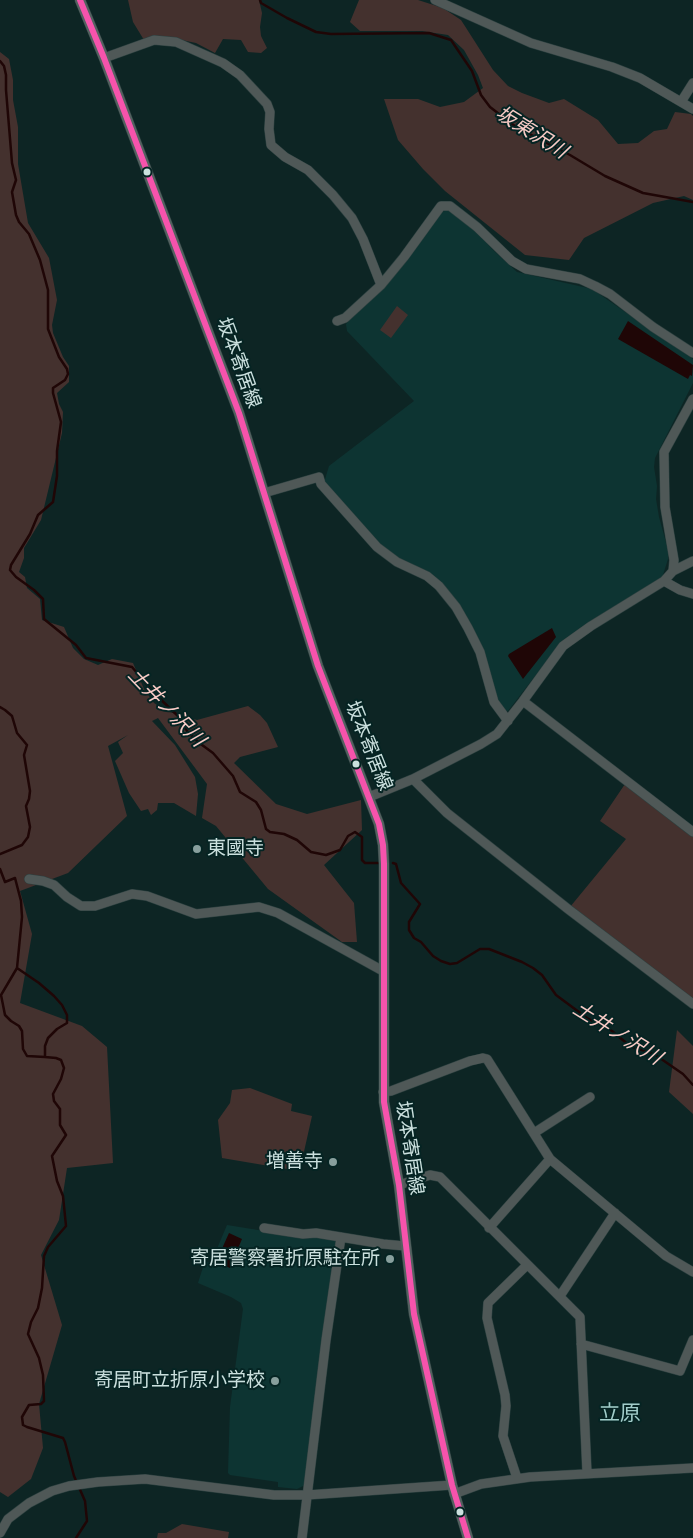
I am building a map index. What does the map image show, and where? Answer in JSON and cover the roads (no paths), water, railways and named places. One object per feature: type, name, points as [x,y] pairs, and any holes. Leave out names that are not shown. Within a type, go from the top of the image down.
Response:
[{"type":"main road","name":"坂本寄居線","points":[[80,0],[236,404],[318,666],[379,824],[383,845],[383,1092],[399,1185],[414,1314],[453,1489],[468,1538]]},
{"type":"street","points":[[435,0],[531,43],[612,67],[633,76],[693,109]]},
{"type":"street","points":[[104,58],[154,40],[176,42],[223,63],[240,75],[267,104],[270,112],[269,129],[271,145],[284,157],[308,170],[333,195],[352,218],[363,239],[381,285]]},
{"type":"street","points":[[681,102],[693,82]]},
{"type":"street","points":[[337,321],[345,318],[381,285],[404,258],[441,206],[450,206],[477,226],[512,261],[526,269],[580,279],[610,294],[653,327],[693,353]]},
{"type":"street","points":[[672,571],[674,560],[665,507],[664,452],[693,399]]},
{"type":"street","points":[[264,493],[319,477],[321,484],[377,547],[397,562],[427,576],[439,586],[456,607],[468,628],[480,652],[494,702],[508,721]]},
{"type":"street","points":[[369,797],[412,779],[481,744],[496,734],[508,721],[563,646],[591,626],[664,581],[672,571],[693,561]]},
{"type":"street","points":[[664,581],[680,590],[693,594]]},
{"type":"street","points":[[523,701],[693,832]]},
{"type":"street","points":[[412,779],[446,813],[568,910],[693,1004]]},
{"type":"street","points":[[29,879],[54,885],[67,898],[81,906],[95,906],[132,894],[147,896],[196,914],[259,907],[278,913],[383,971]]},
{"type":"street","points":[[383,1092],[391,1091],[470,1061],[487,1059],[550,1159],[666,1256],[693,1272]]},
{"type":"street","points":[[534,1133],[590,1096]]},
{"type":"street","points":[[490,1228],[550,1159]]},
{"type":"street","points":[[399,1185],[430,1175],[440,1177],[580,1317],[587,1472]]},
{"type":"street","points":[[560,1296],[615,1213]]},
{"type":"street","points":[[264,1228],[303,1234],[316,1233],[405,1246]]},
{"type":"street","points":[[302,1538],[326,1340],[341,1238]]},
{"type":"street","points":[[517,1478],[503,1436],[506,1406],[505,1395],[486,1318],[488,1303],[528,1264]]},
{"type":"street","points":[[581,1344],[680,1371],[693,1340]]},
{"type":"street","points":[[0,1533],[4,1517],[52,1491],[69,1486],[115,1481],[145,1479],[274,1495],[307,1495],[453,1489],[517,1478],[587,1472],[693,1468]]},
{"type":"waterway","name":"坂東沢川","points":[[260,0],[261,3],[287,18],[316,32],[331,34],[429,33],[451,40],[472,71],[481,95],[490,107],[516,127],[570,155],[605,176],[643,193],[693,202]]},
{"type":"waterway","name":"土井ノ沢川","points":[[0,61],[4,66],[6,75],[12,163],[16,180],[12,192],[16,215],[29,234],[40,260],[48,290],[48,329],[68,374],[65,380],[53,388],[61,422],[53,502],[38,515],[10,570],[43,599],[44,619],[76,645],[86,658],[132,667],[154,693],[179,717],[187,731],[213,753],[233,776],[240,792],[256,802],[261,810],[266,829],[297,840],[311,852],[326,855],[340,850],[348,836],[355,832],[362,837],[362,860],[365,863],[378,863]]},
{"type":"waterway","points":[[0,707],[12,716],[17,733],[27,745],[24,755],[30,791],[26,806],[30,827],[28,837],[22,845],[0,854]]},
{"type":"waterway","name":"土井ノ沢川","points":[[393,863],[396,864],[401,883],[420,904],[409,922],[409,930],[414,938],[421,942],[433,956],[450,964],[457,963],[480,949],[489,949],[522,962],[542,975],[556,995],[587,1018],[612,1031],[630,1046],[654,1054],[683,1074],[693,1085]]},
{"type":"waterway","points":[[0,869],[5,882],[15,878],[21,901],[22,917],[17,968],[54,996],[62,1005],[67,1015],[67,1023],[48,1038],[45,1046],[45,1057],[61,1060],[64,1068],[61,1079],[53,1094],[54,1101],[60,1109],[60,1125],[66,1135],[52,1156],[57,1181],[63,1196],[66,1226],[48,1247],[44,1256],[42,1288],[38,1308],[31,1322],[28,1334],[39,1358],[43,1375],[44,1401],[41,1404],[29,1405],[22,1417],[23,1425],[63,1438],[65,1442],[74,1476],[85,1501],[87,1521],[76,1538]]},
{"type":"waterway","points":[[17,968],[1,995],[5,1015],[19,1026],[22,1031],[23,1049],[27,1056],[45,1057]]},
{"type":"place","name":"東國寺","points":[[197,849]]},
{"type":"place","name":"増善寺","points":[[333,1162]]},
{"type":"place","name":"寄居警察署折原駐在所","points":[[390,1259]]},
{"type":"place","name":"寄居町立折原小学校","points":[[275,1381]]},
{"type":"district","name":"立原","points":[[620,1414]]}]
